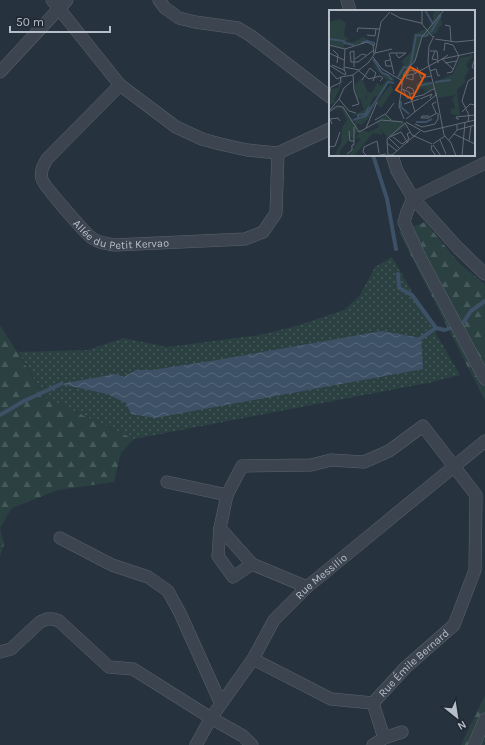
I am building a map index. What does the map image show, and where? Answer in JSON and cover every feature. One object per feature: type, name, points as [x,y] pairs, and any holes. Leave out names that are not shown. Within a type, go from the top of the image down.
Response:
[{"type":"street","points":[[0,72],[55,5],[67,0]]},
{"type":"street","points":[[159,0],[165,8],[179,18],[195,22],[238,28],[251,36],[329,96]]},
{"type":"street","points":[[347,0],[350,10]]},
{"type":"street","points":[[55,5],[120,85],[176,127],[202,139],[247,150],[278,153],[329,129]]},
{"type":"street","name":"Allée du Petit Kervao","points":[[120,85],[47,159],[41,171],[42,181],[64,207],[92,238],[104,244],[116,245],[245,239],[262,232],[276,213],[278,153]]},
{"type":"street","points":[[392,156],[397,171],[413,198],[458,248],[485,274]]},
{"type":"street","points":[[485,163],[413,198],[404,222],[420,257],[485,379]]},
{"type":"street","name":"Rue Émile Bernard","points":[[227,495],[242,466],[311,465],[331,460],[364,462],[389,451],[423,426],[476,495],[475,570],[454,626],[406,667],[373,703]]},
{"type":"street","name":"Rue Messilio","points":[[196,745],[211,718],[253,659],[274,620],[307,587],[485,441]]},
{"type":"street","points":[[167,482],[227,495],[220,528],[218,556],[233,577],[252,564]]},
{"type":"street","points":[[220,528],[252,564],[307,587]]},
{"type":"street","points":[[60,538],[112,565],[148,577],[168,591],[180,613],[221,704]]},
{"type":"street","points":[[0,652],[11,649],[40,622],[47,618],[54,619],[59,621],[109,667],[133,669],[211,718],[244,736],[252,745]]},
{"type":"street","name":"Rue Émile Bernard","points":[[253,659],[331,698],[373,703]]},
{"type":"street","name":"Rue Émile Bernard","points":[[373,703],[384,738]]},
{"type":"street","points":[[474,745],[485,719]]},
{"type":"street","points":[[373,745],[384,738],[402,732]]},
{"type":"green space","points":[[425,222],[459,263],[485,284],[485,401],[399,232]]},
{"type":"green space","points":[[392,257],[460,375],[433,382],[134,439],[46,398],[18,352],[87,350],[124,338],[167,347],[260,335],[296,326],[344,310],[360,295],[375,267]]},
{"type":"green space","points":[[0,325],[46,398],[134,439],[121,453],[114,482],[58,490],[12,508],[0,528]]},
{"type":"green space","points":[[0,528],[4,544],[0,557]]},
{"type":"green space","points":[[485,695],[485,745],[461,745]]},
{"type":"water","points":[[382,331],[421,338],[423,369],[155,418],[131,414],[126,403],[107,394],[61,384],[115,374],[124,377],[136,370],[152,370],[217,360]]},
{"type":"waterway","points":[[373,156],[387,199],[396,249]]},
{"type":"waterway","points":[[398,274],[399,288],[412,295],[436,328],[445,330],[463,323],[471,311],[485,301]]},
{"type":"waterway","points":[[421,338],[436,328]]},
{"type":"waterway","points":[[0,415],[24,401],[61,384]]}]
